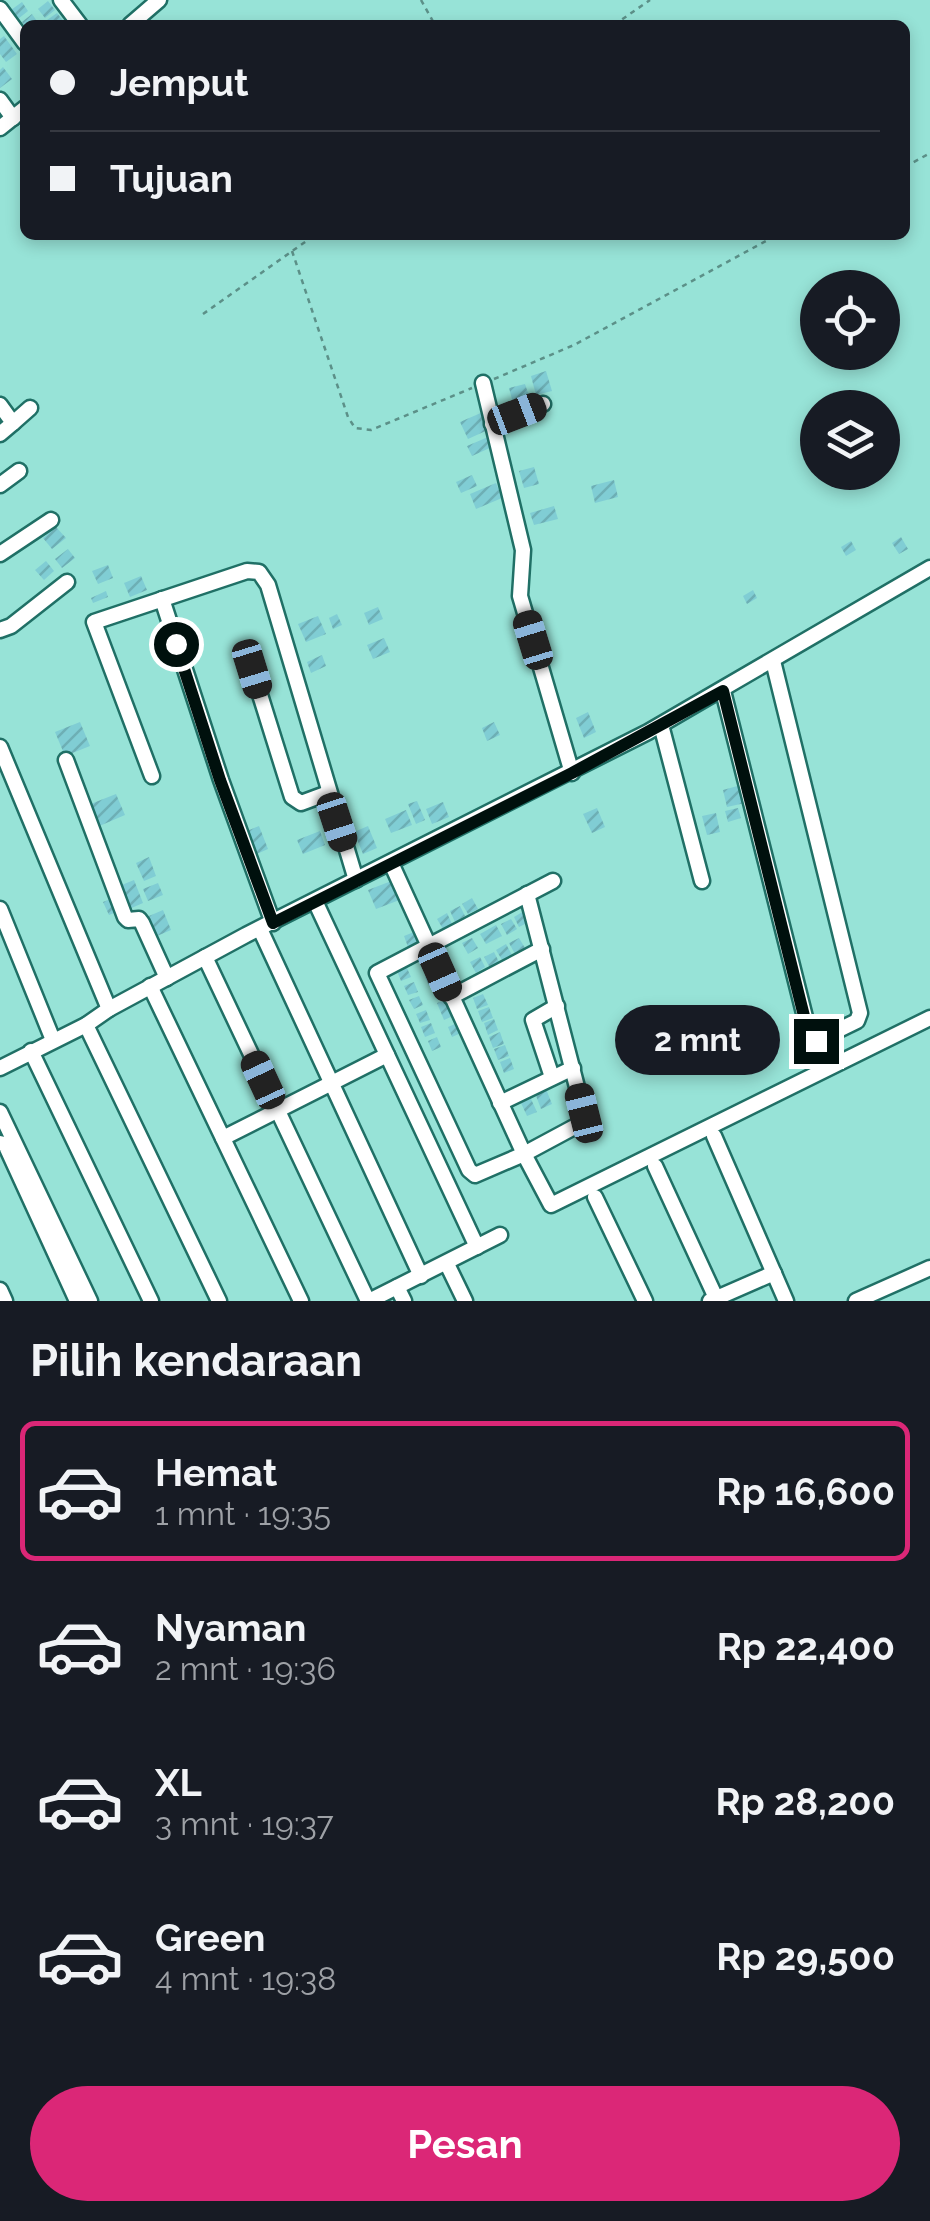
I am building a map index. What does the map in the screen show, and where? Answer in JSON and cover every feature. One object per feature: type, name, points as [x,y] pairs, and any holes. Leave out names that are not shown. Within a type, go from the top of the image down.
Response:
[{"type":"street","points":[[61,0],[76,20]]},
{"type":"street","points":[[142,6],[159,0]]},
{"type":"street","points":[[0,9],[20,36]]},
{"type":"street","points":[[0,100],[19,113],[0,128]]},
{"type":"street","points":[[483,384],[524,560],[520,596],[572,773]]},
{"type":"street","points":[[492,424],[543,404]]},
{"type":"street","points":[[0,405],[13,423]]},
{"type":"street","points":[[0,434],[30,408]]},
{"type":"street","points":[[0,485],[19,472]]},
{"type":"street","points":[[0,554],[51,520]]},
{"type":"street","points":[[0,1068],[86,1025],[109,1008],[205,957],[572,773],[723,691],[930,568]]},
{"type":"street","points":[[152,776],[94,622],[163,604],[248,571],[259,572],[264,577],[356,880]]},
{"type":"street","points":[[0,630],[11,626],[67,582]]},
{"type":"street","points":[[163,604],[266,926],[421,1276]]},
{"type":"street","points":[[723,691],[808,1032],[816,1041],[857,1020],[860,1013],[773,661]]},
{"type":"street","points":[[252,669],[292,797],[301,803],[328,793]]},
{"type":"street","points":[[661,724],[702,881]]},
{"type":"street","points":[[0,748],[109,1008]]},
{"type":"street","points":[[66,760],[125,917],[142,923],[167,978]]},
{"type":"street","points":[[391,863],[551,1205],[930,1018]]},
{"type":"street","points":[[362,981],[553,881]]},
{"type":"street","points":[[377,973],[468,1170],[480,1174],[524,1154],[583,1122],[584,1113],[528,894]]},
{"type":"street","points":[[315,901],[476,1247]]},
{"type":"street","points":[[0,909],[53,1040]]},
{"type":"street","points":[[451,997],[542,949]]},
{"type":"street","points":[[205,957],[368,1301],[401,1294],[421,1276],[500,1235]]},
{"type":"street","points":[[150,986],[300,1301]]},
{"type":"street","points":[[552,1077],[533,1020],[557,1006]]},
{"type":"street","points":[[86,1025],[219,1301]]},
{"type":"street","points":[[32,1051],[151,1301]]},
{"type":"street","points":[[223,1138],[386,1055]]},
{"type":"street","points":[[500,1103],[572,1068]]},
{"type":"street","points":[[0,1112],[90,1301]]},
{"type":"street","points":[[714,1136],[786,1301]]},
{"type":"street","points":[[0,1143],[5,1144],[77,1301]]},
{"type":"street","points":[[655,1166],[712,1300],[774,1273]]},
{"type":"street","points":[[595,1198],[645,1301]]},
{"type":"street","points":[[447,1264],[465,1301]]},
{"type":"street","points":[[856,1301],[930,1268]]},
{"type":"street","points":[[0,1290],[5,1301]]},
{"type":"path","points":[[621,20],[650,0]]},
{"type":"path","points":[[203,314],[308,240]]},
{"type":"path","points":[[292,252],[348,417],[357,430],[370,430],[574,345],[768,240]]},
{"type":"building","points":[[48,1],[55,10],[45,18],[38,9]]},
{"type":"building","points":[[22,2],[28,11],[18,19],[11,10]]},
{"type":"building","points":[[4,36],[17,54],[6,62],[0,54],[0,39]]},
{"type":"building","points":[[3,67],[12,79],[0,88],[0,70]]},
{"type":"building","points":[[546,371],[552,391],[536,395],[531,376]]},
{"type":"building","points":[[525,384],[530,399],[513,403],[509,388]]},
{"type":"building","points":[[483,412],[490,429],[468,439],[460,422]]},
{"type":"building","points":[[488,437],[492,447],[472,456],[467,446]]},
{"type":"building","points":[[534,467],[539,484],[524,488],[519,471]]},
{"type":"building","points":[[472,475],[477,486],[461,493],[456,482]]},
{"type":"building","points":[[614,480],[618,497],[595,503],[591,486]]},
{"type":"building","points":[[496,483],[502,498],[476,509],[470,494]]},
{"type":"building","points":[[554,506],[558,519],[534,525],[530,513]]},
{"type":"building","points":[[56,527],[66,538],[52,549],[43,538]]},
{"type":"building","points":[[901,537],[908,549],[899,554],[892,543]]},
{"type":"building","points":[[851,541],[856,550],[846,556],[841,547]]},
{"type":"building","points":[[68,549],[75,558],[62,568],[55,559]]},
{"type":"building","points":[[46,561],[54,571],[44,580],[35,570]]},
{"type":"building","points":[[108,565],[113,578],[98,584],[92,571]]},
{"type":"building","points":[[141,576],[147,590],[130,597],[124,583]]},
{"type":"building","points":[[753,590],[757,598],[747,604],[743,596]]},
{"type":"building","points":[[106,591],[108,597],[93,603],[91,598]]},
{"type":"building","points":[[378,607],[383,619],[369,625],[364,613]]},
{"type":"building","points":[[337,614],[342,625],[333,629],[329,618]]},
{"type":"building","points":[[318,616],[326,634],[306,642],[298,624]]},
{"type":"building","points":[[384,638],[390,652],[373,659],[367,645]]},
{"type":"building","points":[[322,655],[326,666],[311,673],[307,662]]},
{"type":"building","points":[[588,712],[596,732],[584,738],[576,718]]},
{"type":"building","points":[[80,722],[90,746],[65,756],[55,732]]},
{"type":"building","points":[[494,722],[500,735],[487,741],[482,728]]},
{"type":"building","points":[[741,785],[745,803],[727,807],[723,790]]},
{"type":"building","points":[[116,794],[125,815],[97,827],[88,805]]},
{"type":"building","points":[[417,801],[425,820],[416,824],[408,804]]},
{"type":"building","points":[[326,802],[333,818],[323,822],[317,806]]},
{"type":"building","points":[[443,802],[449,817],[432,824],[426,809]]},
{"type":"building","points":[[597,808],[605,827],[592,833],[583,814]]},
{"type":"building","points":[[738,808],[741,818],[728,822],[725,811]]},
{"type":"building","points":[[406,810],[412,825],[391,833],[385,819]]},
{"type":"building","points":[[716,813],[720,832],[707,835],[702,816]]},
{"type":"building","points":[[259,826],[268,849],[252,856],[242,833]]},
{"type":"building","points":[[368,826],[377,848],[363,854],[354,832]]},
{"type":"building","points":[[320,831],[325,845],[303,854],[297,840]]},
{"type":"building","points":[[149,857],[156,876],[144,881],[136,863]]},
{"type":"building","points":[[134,880],[143,903],[127,910],[117,887]]},
{"type":"building","points":[[394,880],[402,899],[376,909],[368,890]]},
{"type":"building","points":[[158,883],[163,895],[148,901],[143,889]]},
{"type":"building","points":[[113,898],[119,911],[109,915],[103,902]]},
{"type":"building","points":[[472,898],[478,909],[468,914],[462,904]]},
{"type":"building","points":[[460,906],[465,916],[455,922],[450,911]]},
{"type":"building","points":[[163,910],[171,930],[157,936],[149,916]]},
{"type":"building","points":[[524,911],[529,922],[519,927],[514,917]]},
{"type":"building","points":[[447,913],[452,924],[443,929],[437,919]]},
{"type":"building","points":[[511,919],[517,929],[507,935],[501,924]]},
{"type":"building","points":[[496,925],[502,936],[486,944],[480,934]]},
{"type":"building","points":[[419,930],[423,941],[408,947],[404,936]]},
{"type":"building","points":[[472,938],[478,948],[468,954],[462,943]]},
{"type":"building","points":[[519,938],[525,948],[515,954],[509,943]]},
{"type":"building","points":[[506,944],[512,955],[502,960],[496,950]]},
{"type":"building","points":[[494,952],[499,962],[490,968],[484,957]]},
{"type":"building","points":[[480,957],[485,967],[476,973],[470,962]]},
{"type":"building","points":[[407,968],[411,977],[401,981],[397,971]]},
{"type":"building","points":[[435,973],[439,982],[429,986],[425,977]]},
{"type":"building","points":[[414,982],[418,992],[408,995],[404,986]]},
{"type":"building","points":[[483,994],[488,1005],[477,1009],[473,998]]},
{"type":"building","points":[[419,996],[423,1005],[414,1009],[409,1000]]},
{"type":"building","points":[[446,1000],[453,1016],[444,1020],[437,1003]]},
{"type":"building","points":[[489,1007],[493,1018],[482,1022],[478,1011]]},
{"type":"building","points":[[426,1010],[430,1020],[420,1023],[416,1014]]},
{"type":"building","points":[[494,1019],[498,1030],[488,1035],[484,1023]]},
{"type":"building","points":[[431,1023],[435,1033],[425,1037],[421,1027]]},
{"type":"building","points":[[457,1023],[461,1033],[452,1037],[448,1027]]},
{"type":"building","points":[[500,1032],[504,1044],[493,1048],[489,1037]]},
{"type":"building","points":[[437,1037],[441,1047],[432,1051],[428,1041]]},
{"type":"building","points":[[505,1045],[509,1056],[498,1060],[494,1049]]},
{"type":"building","points":[[510,1058],[514,1069],[504,1073],[500,1062]]},
{"type":"building","points":[[546,1089],[552,1104],[541,1109],[535,1093]]},
{"type":"building","points":[[531,1099],[537,1112],[527,1116],[521,1103]]},
{"type":"route","points":[[176,644],[220,780],[273,923],[572,773],[723,691],[808,1032],[816,1041]]}]
